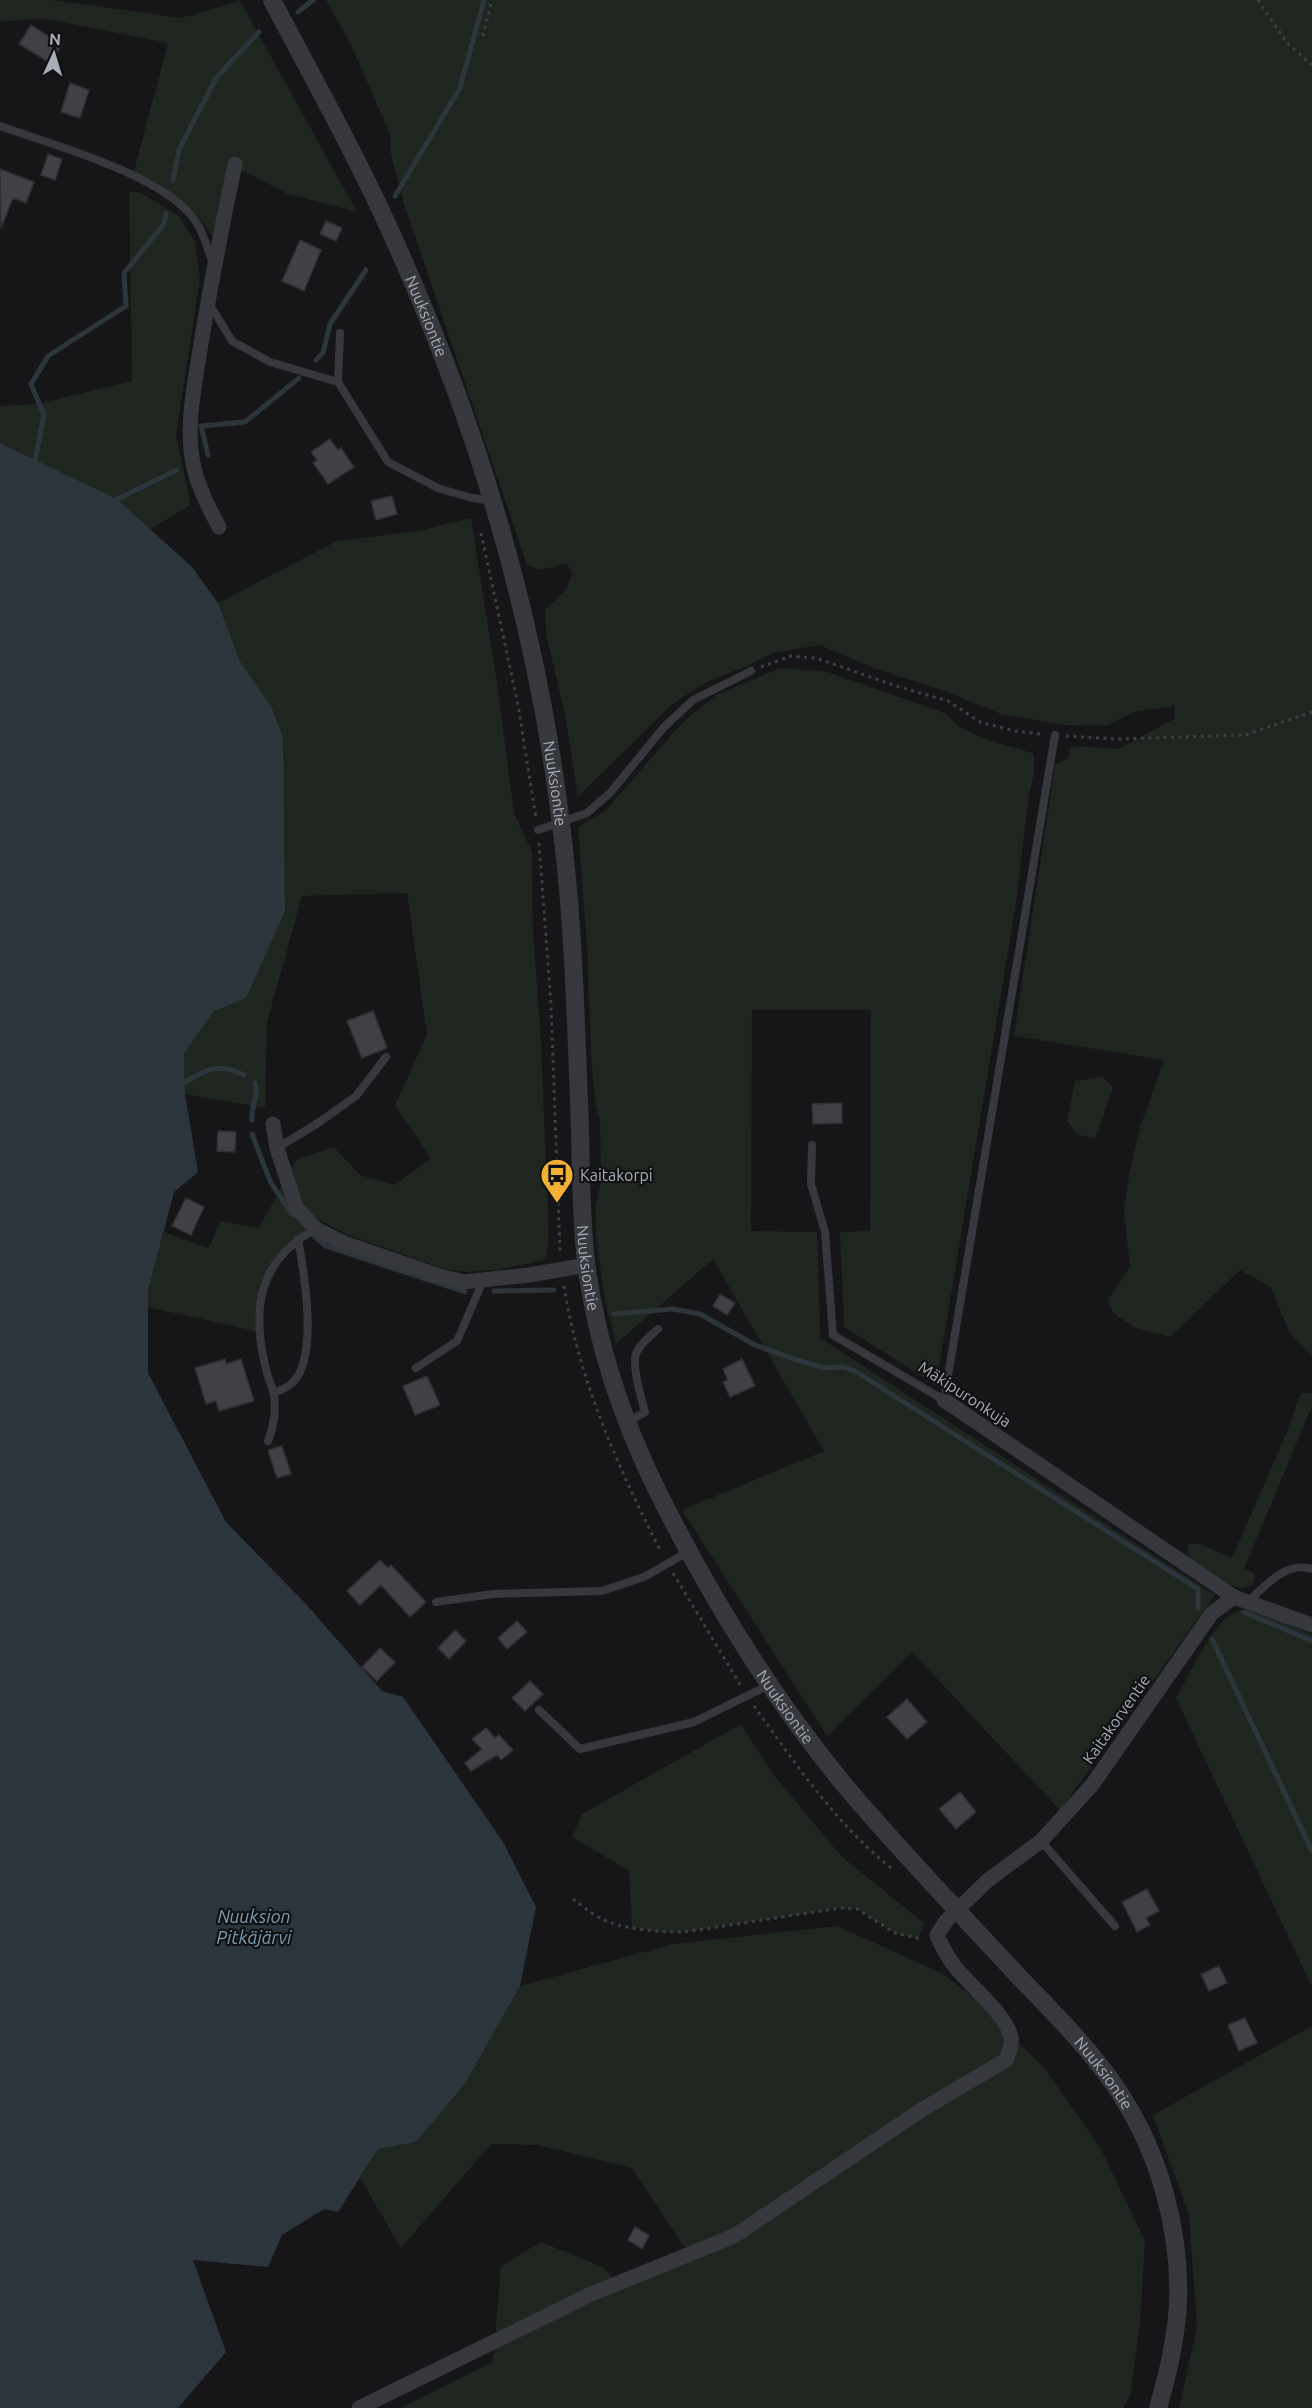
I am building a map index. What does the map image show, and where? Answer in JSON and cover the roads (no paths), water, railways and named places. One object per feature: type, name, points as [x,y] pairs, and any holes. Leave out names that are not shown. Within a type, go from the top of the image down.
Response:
[{"type":"street","name":"Nuuksiontie","points":[[272,0],[381,210],[422,304],[462,408],[493,501],[518,591],[543,700],[561,822],[572,922],[582,1196],[587,1265],[611,1379],[627,1423],[655,1486],[690,1552],[769,1684],[842,1781],[888,1835],[1069,2028],[1119,2091],[1144,2138],[1163,2187],[1176,2250],[1176,2317],[1170,2364],[1158,2408]]},
{"type":"street","points":[[219,528],[199,486],[194,466],[190,436],[191,410],[213,265],[235,164]]},
{"type":"street","points":[[273,1124],[277,1148],[296,1207],[316,1229],[344,1243],[464,1282],[587,1265]]},
{"type":"street","name":"Mäkipuronkuja","points":[[944,1400],[1241,1599]]},
{"type":"street","points":[[1241,1599],[1312,1625]]},
{"type":"street","name":"Kaitakorventie","points":[[359,2408],[589,2295],[734,2236],[923,2109],[1006,2060],[1011,2049],[1011,2036],[1003,2019],[954,1966],[937,1935],[958,1909],[987,1881],[1041,1841],[1092,1785],[1212,1613],[1241,1599]]},
{"type":"lane","points":[[0,126],[131,174],[175,199],[198,224],[213,265]]},
{"type":"lane","points":[[208,301],[232,341],[270,362],[338,382]]},
{"type":"lane","points":[[340,333],[338,382],[388,462],[440,489],[493,501]]},
{"type":"lane","points":[[537,830],[587,813],[610,793],[664,727],[693,700],[751,671]]},
{"type":"lane","points":[[944,1400],[1055,735]]},
{"type":"lane","points":[[277,1148],[356,1096],[386,1057]]},
{"type":"lane","name":"Mäkipuronkuja","points":[[812,1145],[811,1184],[825,1232],[833,1335],[944,1400]]},
{"type":"lane","points":[[268,1441],[273,1429],[274,1393],[266,1370],[259,1332],[262,1291],[278,1257],[298,1239],[316,1229]]},
{"type":"lane","points":[[274,1393],[295,1380],[304,1359],[307,1301],[298,1239]]},
{"type":"lane","points":[[416,1368],[457,1341],[483,1281]]},
{"type":"lane","points":[[627,1423],[645,1412],[637,1377],[636,1354],[646,1339],[658,1329]]},
{"type":"lane","points":[[436,1602],[493,1594],[602,1591],[644,1577],[690,1552]]},
{"type":"lane","points":[[1241,1599],[1281,1572],[1307,1567],[1312,1569]]},
{"type":"lane","points":[[539,1710],[580,1749],[694,1722],[769,1684]]},
{"type":"lane","points":[[1041,1841],[1115,1926]]},
{"type":"water","name":"Nuuksion Pitkäjärvi","points":[[0,443],[117,499],[192,567],[218,603],[240,661],[272,708],[283,737],[285,911],[246,998],[214,1011],[184,1054],[185,1094],[198,1172],[174,1192],[148,1291],[148,1373],[226,1522],[305,1603],[382,1691],[403,1697],[503,1842],[536,1907],[520,1986],[465,2084],[416,2142],[378,2149],[338,2212],[324,2209],[282,2235],[268,2267],[193,2260],[226,2352],[178,2408],[0,2408]]},
{"type":"waterway","points":[[298,12],[313,0]]},
{"type":"waterway","points":[[395,196],[460,88],[484,0]]},
{"type":"waterway","points":[[173,181],[179,150],[216,78],[259,32]]},
{"type":"waterway","points":[[35,460],[44,415],[31,384],[48,356],[126,306],[124,273],[164,224],[166,213]]},
{"type":"waterway","points":[[316,360],[323,353],[330,324],[366,270]]},
{"type":"waterway","points":[[208,455],[201,426],[245,422],[299,378]]},
{"type":"waterway","points":[[117,499],[177,470]]},
{"type":"waterway","points":[[185,1082],[207,1070],[220,1068],[244,1075]]},
{"type":"waterway","points":[[252,1120],[255,1083]]},
{"type":"waterway","points":[[252,1134],[270,1181],[292,1215]]},
{"type":"waterway","points":[[314,1236],[326,1246],[465,1292]]},
{"type":"waterway","points":[[494,1291],[554,1290]]},
{"type":"waterway","points":[[614,1314],[673,1309],[700,1314],[755,1345],[824,1368],[843,1367],[855,1371],[1198,1589],[1198,1608]]},
{"type":"waterway","points":[[1244,1612],[1312,1641]]},
{"type":"waterway","points":[[1212,1639],[1312,1851]]},
{"type":"place","name":"Kaitakorpi","points":[[557,1204]]}]
